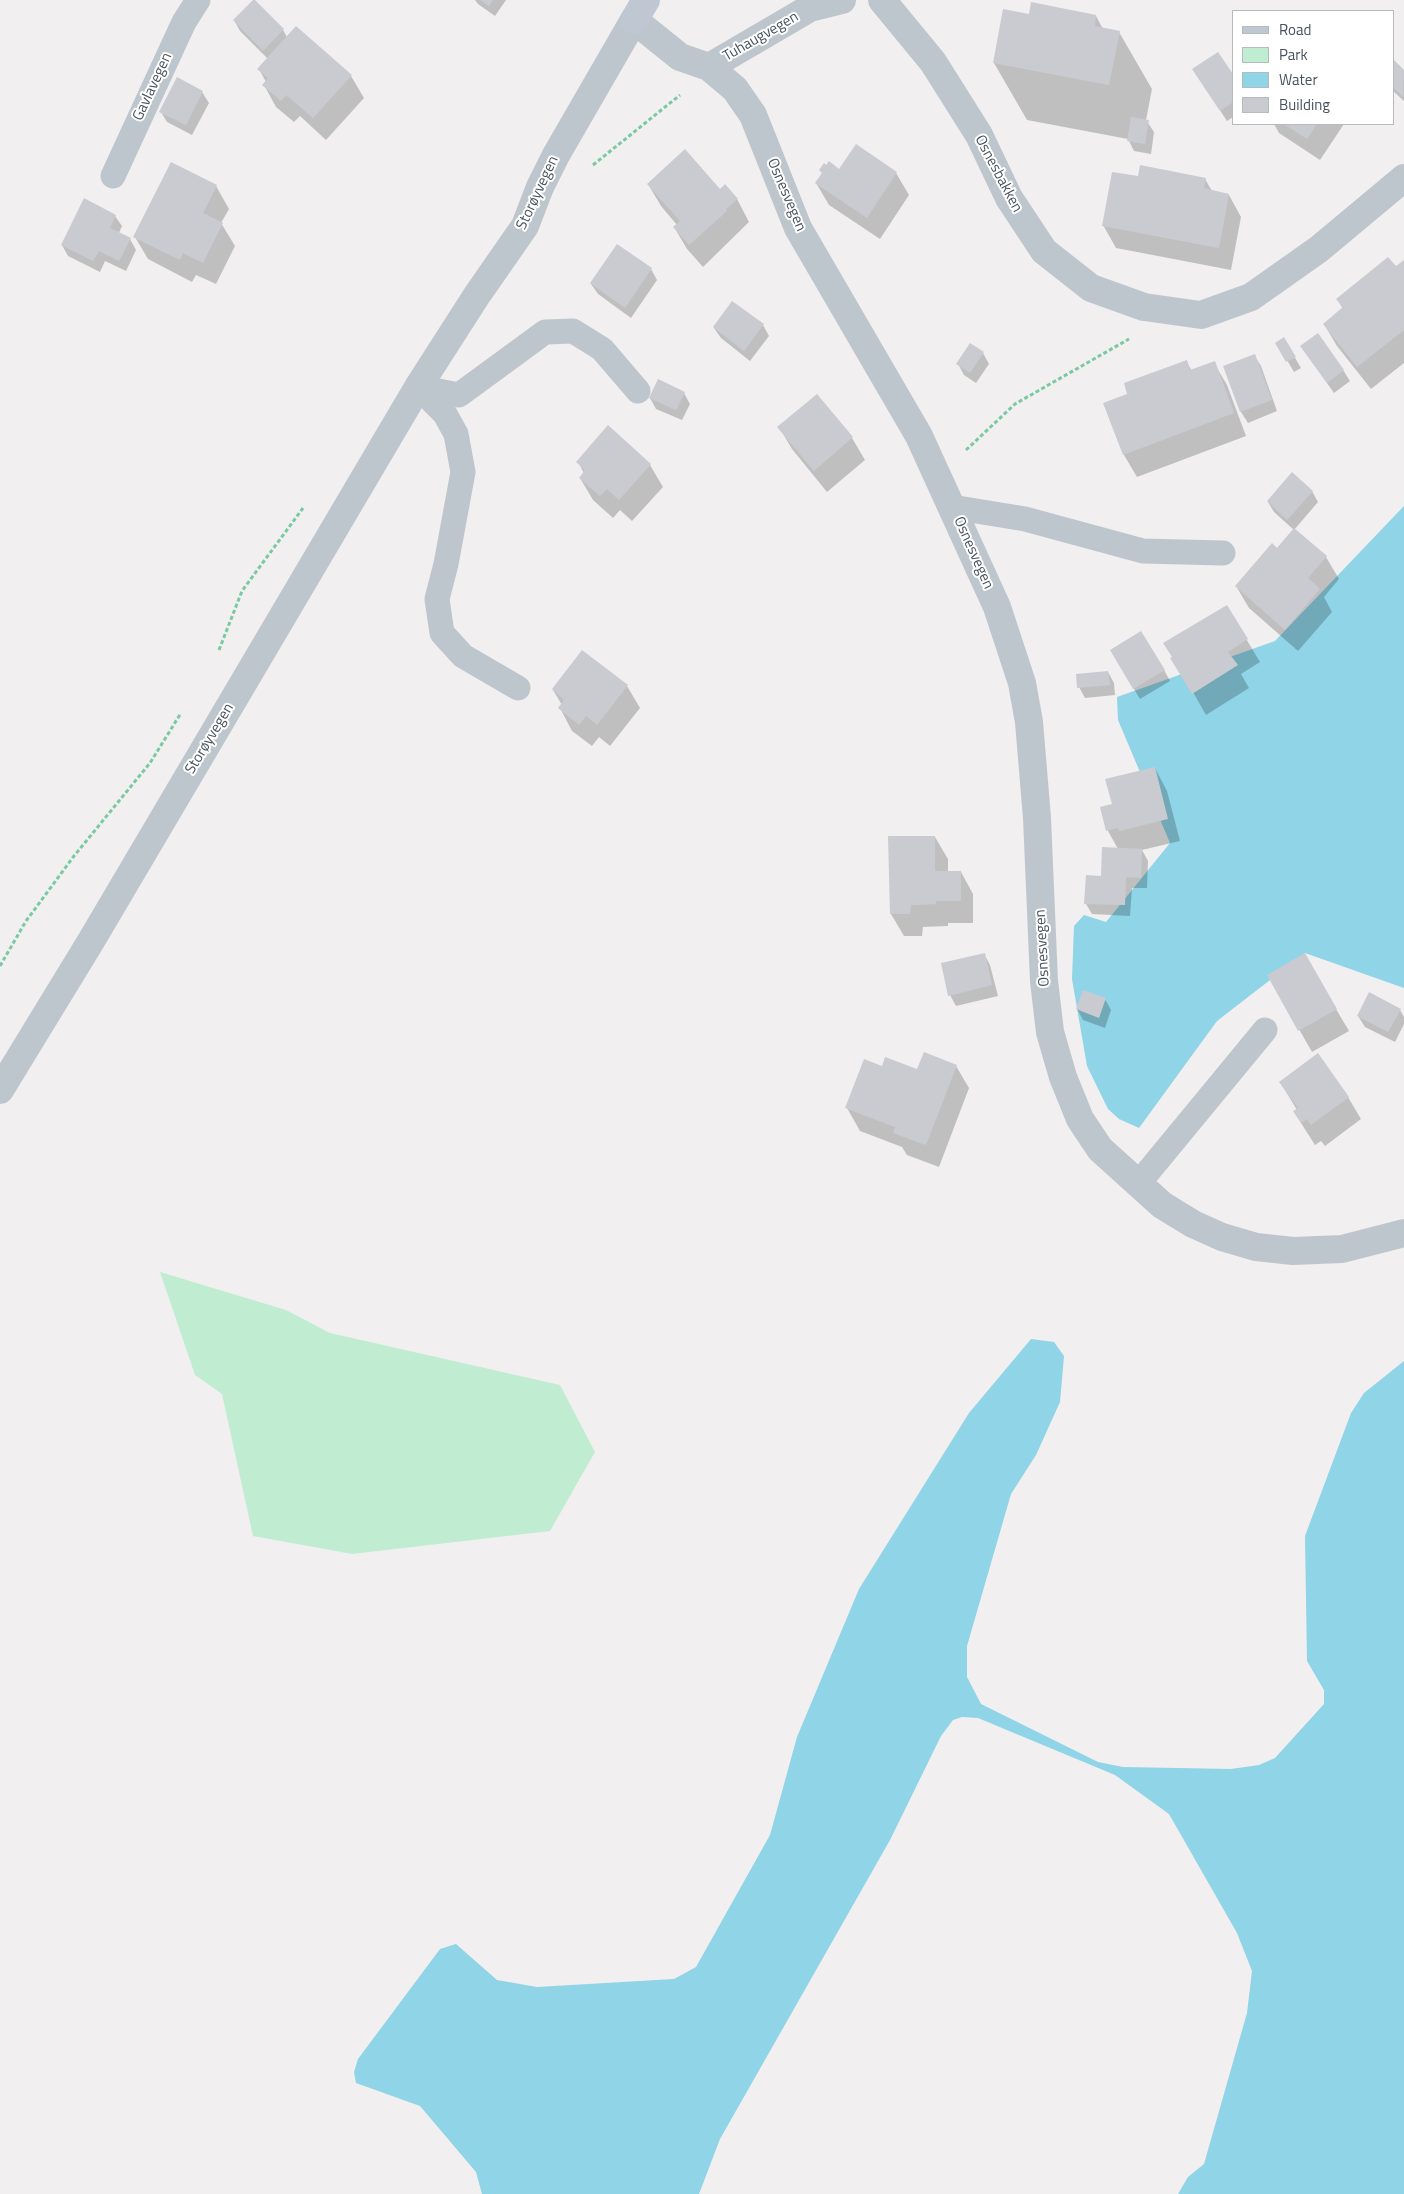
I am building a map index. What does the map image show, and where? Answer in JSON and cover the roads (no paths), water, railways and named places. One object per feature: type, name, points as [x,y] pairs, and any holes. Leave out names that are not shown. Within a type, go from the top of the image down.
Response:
[{"type":"street","name":"Tuhaugvegen","points":[[709,67],[810,8],[842,0]]},
{"type":"street","name":"Osnesbakken","points":[[882,0],[932,62],[979,136],[1009,198],[1044,251],[1091,288],[1144,307],[1201,315],[1251,296],[1319,249],[1404,178]]},
{"type":"street","name":"Osnesvegen","points":[[640,10],[680,57],[709,67],[736,89],[753,115],[798,228],[919,436],[996,607],[1022,683],[1029,722],[1038,818],[1044,982],[1050,1032],[1080,1119],[1100,1149],[1162,1205],[1193,1224],[1222,1237],[1256,1247],[1293,1251],[1342,1249],[1404,1233]]},
{"type":"street","name":"Storøyvegen","points":[[0,1090],[96,932],[418,387],[476,295],[525,226],[540,187],[556,155],[640,10]]},
{"type":"lane","name":"Gavlavegen","points":[[113,176],[180,30],[198,0]]},
{"type":"lane","points":[[418,387],[459,395],[545,332],[573,331],[602,349],[638,392]]},
{"type":"lane","points":[[418,387],[449,420],[456,434],[463,472],[446,564],[437,599],[442,633],[463,656],[518,688]]},
{"type":"lane","points":[[952,507],[1025,518],[1143,551],[1223,553]]},
{"type":"lane","points":[[1138,1184],[1265,1030]]},
{"type":"water","points":[[1404,506],[1404,988],[1305,953],[1217,1021],[1139,1128],[1119,1119],[1108,1109],[1087,1066],[1072,979],[1074,926],[1084,915],[1106,922],[1170,843],[1118,720],[1117,697],[1275,641]]},
{"type":"water","points":[[1031,1339],[1054,1342],[1064,1356],[1060,1402],[1036,1455],[1011,1494],[967,1646],[967,1677],[981,1704],[1098,1762],[1123,1767],[1231,1769],[1259,1765],[1275,1758],[1324,1704],[1324,1690],[1307,1661],[1305,1536],[1351,1413],[1364,1393],[1404,1361],[1404,2194],[1178,2194],[1188,2177],[1204,2164],[1247,2013],[1252,1971],[1237,1933],[1169,1814],[1115,1775],[978,1718],[962,1717],[953,1720],[941,1736],[890,1840],[720,2139],[699,2194],[482,2194],[476,2172],[420,2106],[356,2083],[354,2072],[358,2059],[440,1949],[456,1944],[497,1980],[537,1987],[674,1979],[696,1967],[770,1835],[797,1737],[859,1589],[969,1413]]}]
